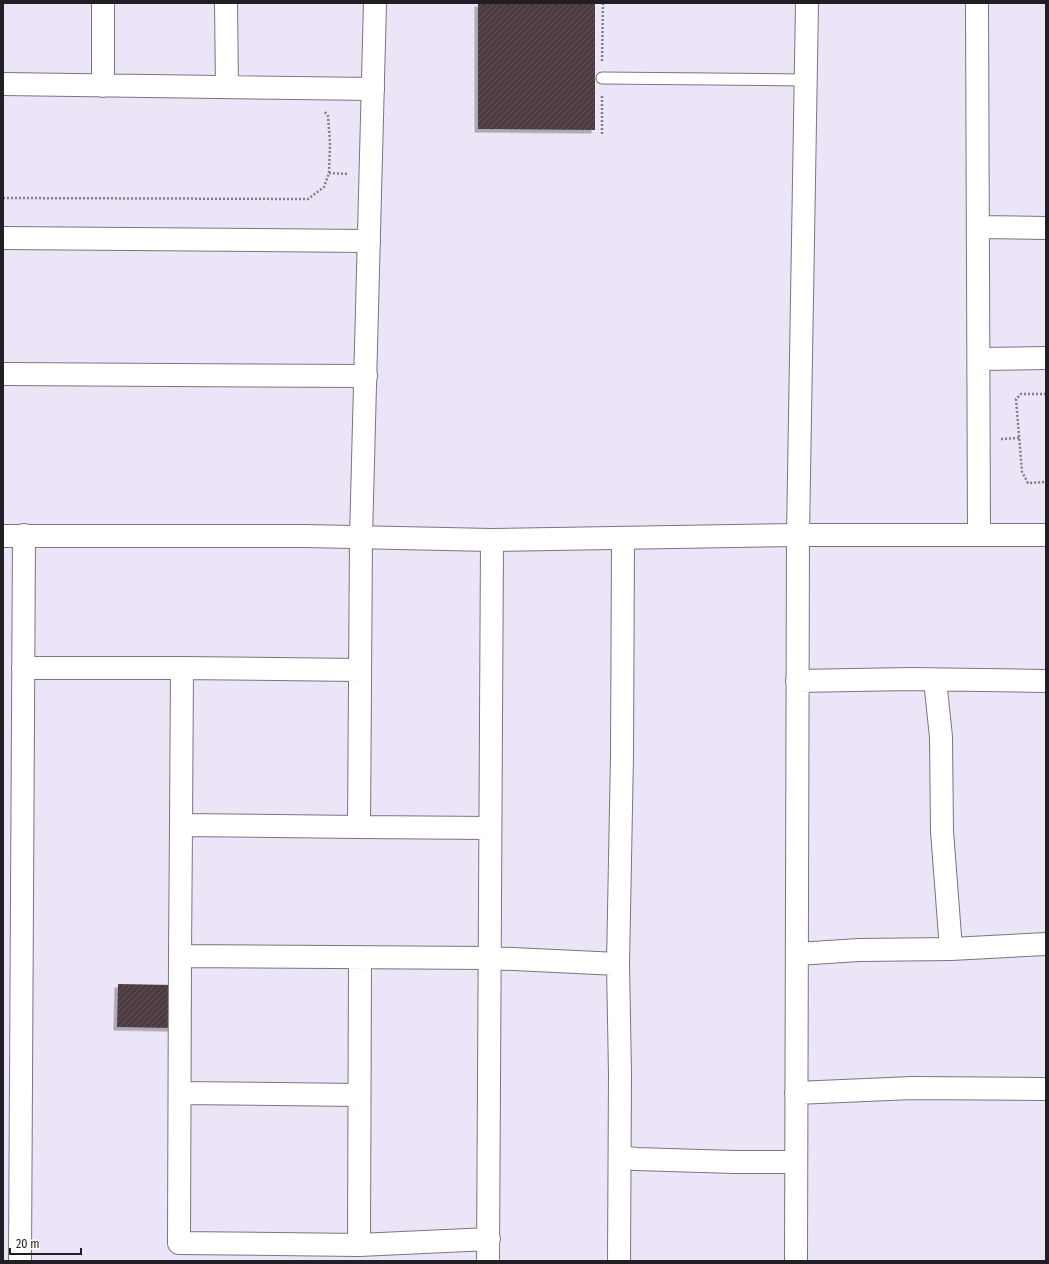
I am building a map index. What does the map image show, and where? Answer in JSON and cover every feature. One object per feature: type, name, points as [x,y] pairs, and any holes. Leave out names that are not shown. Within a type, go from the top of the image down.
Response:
[{"type":"street","points":[[103,3],[103,86]]},
{"type":"street","points":[[226,3],[227,87]]},
{"type":"street","points":[[359,826],[361,538],[370,241],[375,3]]},
{"type":"street","points":[[796,1261],[798,535],[807,3]]},
{"type":"street","points":[[977,3],[979,534]]},
{"type":"street","points":[[3,84],[373,89]]},
{"type":"street","points":[[978,227],[1046,228]]},
{"type":"street","points":[[3,238],[370,241]]},
{"type":"street","points":[[979,359],[1046,358]]},
{"type":"street","points":[[3,374],[366,376]]},
{"type":"street","points":[[20,1261],[12,1011],[23,668],[14,536],[305,536],[492,540],[798,535],[1046,535]]},
{"type":"street","points":[[619,1261],[620,1074],[618,964],[622,756],[622,538]]},
{"type":"street","points":[[488,1261],[492,540]]},
{"type":"street","points":[[23,668],[360,670]]},
{"type":"street","points":[[182,668],[179,1252],[488,1239]]},
{"type":"street","points":[[936,680],[942,737],[942,831],[951,950]]},
{"type":"street","points":[[797,681],[1046,681]]},
{"type":"street","points":[[182,825],[490,828]]},
{"type":"street","points":[[797,954],[859,950],[951,950],[1046,944]]},
{"type":"street","points":[[180,956],[490,958],[618,964]]},
{"type":"street","points":[[359,1245],[360,957]]},
{"type":"street","points":[[796,1093],[912,1088],[1046,1090]]},
{"type":"street","points":[[180,1094],[359,1095]]},
{"type":"street","points":[[620,1157],[636,1159],[735,1162],[796,1162]]},
{"type":"lane","points":[[602,78],[805,80]]},
{"type":"path","points":[[3,198],[308,199],[324,187],[329,173]]},
{"type":"path","points":[[1046,394],[1021,394],[1016,399],[1022,472],[1028,483],[1046,482]]},
{"type":"building","points":[[478,3],[595,3],[595,130],[478,129]]},
{"type":"building","points":[[118,984],[173,985],[172,1028],[117,1027]]}]
